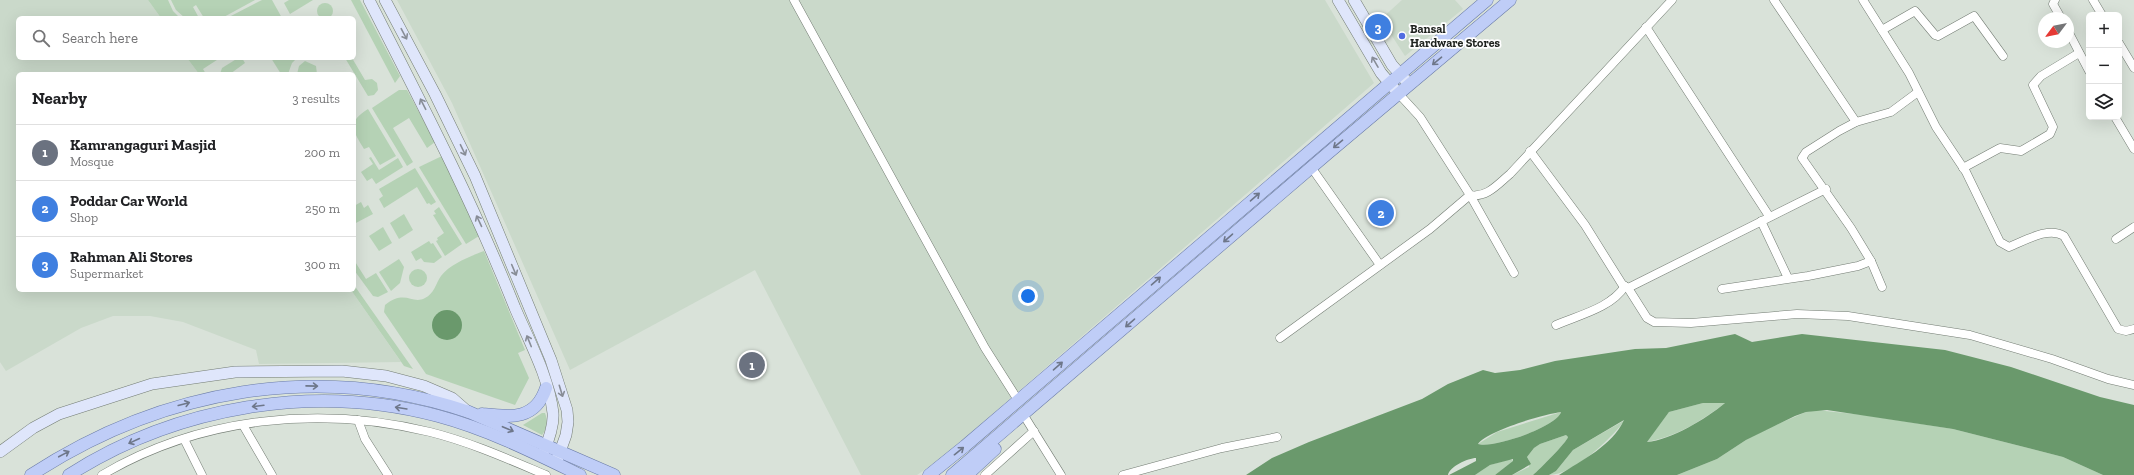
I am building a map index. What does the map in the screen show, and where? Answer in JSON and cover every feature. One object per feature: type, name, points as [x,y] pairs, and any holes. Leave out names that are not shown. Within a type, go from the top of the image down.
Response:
[{"type":"main road","points":[[928,475],[1487,0]]},
{"type":"main road","points":[[952,475],[1398,93],[1510,0]]},
{"type":"main road","points":[[31,475],[60,456],[94,439],[132,422],[170,408],[250,391],[308,386],[372,389],[416,397],[469,412],[614,475]]},
{"type":"main road","points":[[469,412],[509,417],[522,415],[538,404],[546,388]]},
{"type":"main road","points":[[69,475],[121,447],[182,423],[238,409],[310,402],[344,402],[407,409],[459,423],[580,475]]},
{"type":"main road","points":[[967,475],[1002,443],[1023,414]]},
{"type":"street","points":[[102,475],[133,458],[184,439],[243,425],[286,418],[358,420],[431,432],[485,450],[546,475],[550,461],[547,445],[553,415],[538,365],[489,242],[444,147],[369,0]]},
{"type":"street","points":[[386,0],[475,176],[551,360],[567,410],[566,435],[561,451],[550,461]]},
{"type":"street","points":[[794,0],[985,348],[1018,400]]},
{"type":"street","points":[[1338,0],[1381,73],[1420,118],[1470,195],[1514,273]]},
{"type":"street","points":[[1354,0],[1392,65],[1409,84]]},
{"type":"street","points":[[1280,338],[1430,229],[1470,195],[1480,196],[1488,193],[1510,174],[1646,26],[1672,0]]},
{"type":"street","points":[[1774,0],[1856,122]]},
{"type":"street","points":[[1863,0],[1909,73],[1936,127],[1964,168],[2000,242],[2009,247],[2050,232],[2058,232],[2064,236],[2115,326],[2126,332],[2134,329]]},
{"type":"street","points":[[2055,0],[2053,4],[2058,12]]},
{"type":"street","points":[[2093,0],[2100,12]]},
{"type":"street","points":[[1882,30],[1915,11],[1935,35],[1938,36],[1974,16],[2003,56]]},
{"type":"street","points":[[383,28],[396,21]]},
{"type":"street","points":[[1646,26],[1769,216]]},
{"type":"street","points":[[2074,42],[2086,65]]},
{"type":"street","points":[[2122,48],[2134,68]]},
{"type":"street","points":[[1964,168],[2000,148],[2021,151],[2050,134],[2053,127],[2033,85],[2041,76],[2080,53]]},
{"type":"street","points":[[1882,287],[1871,261],[1826,189],[1802,158],[1803,154],[1856,122],[1891,112],[1918,92]]},
{"type":"street","points":[[2117,120],[2134,149]]},
{"type":"street","points":[[1530,151],[1584,224],[1647,318],[1654,322],[1690,323],[1798,314],[1848,316],[1970,335],[2052,359],[2108,379],[2134,385]]},
{"type":"street","points":[[1311,168],[1380,265]]},
{"type":"street","points":[[1556,325],[1609,302],[1627,287],[1826,189]]},
{"type":"street","points":[[1761,220],[1788,278]]},
{"type":"street","points":[[2116,239],[2134,227]]},
{"type":"street","points":[[489,242],[500,237]]},
{"type":"street","points":[[1722,289],[1840,270],[1871,261]]},
{"type":"street","points":[[538,365],[551,360]]},
{"type":"street","points":[[0,452],[33,428],[59,414],[152,384],[235,372],[317,370],[386,376],[424,386],[452,398],[469,412]]},
{"type":"street","points":[[1023,414],[1061,475]]},
{"type":"street","points":[[358,420],[365,439],[388,475]]},
{"type":"street","points":[[243,425],[272,475]]},
{"type":"street","points":[[985,475],[1034,431]]},
{"type":"street","points":[[1123,475],[1222,448],[1277,437]]},
{"type":"street","points":[[184,439],[202,475]]},
{"type":"shaded area","points":[[0,0],[148,0],[160,16],[16,16],[16,60],[188,60],[198,72],[16,72],[16,292],[352,292],[401,362],[259,364],[256,350],[183,322],[150,316],[113,316],[81,328],[6,371],[0,362]]},
{"type":"shaded area","points":[[148,0],[168,0],[173,11],[178,16],[160,16]]},
{"type":"shaded area","points":[[171,0],[255,0],[226,16],[203,16],[196,5],[193,7],[198,16],[183,16],[176,10]]},
{"type":"shaded area","points":[[262,0],[272,0],[281,16],[231,16]]},
{"type":"shaded area","points":[[289,0],[313,0],[290,14],[284,3]]},
{"type":"shaded area","points":[[351,0],[360,0],[400,76],[395,83]]},
{"type":"shaded area","points":[[397,0],[1325,0],[1374,83],[944,456],[917,475],[861,475],[755,270],[570,370],[452,103]]},
{"type":"shaded area","points":[[1402,0],[1455,0],[1463,9],[1405,56],[1381,19]]},
{"type":"shaded area","points":[[325,3],[332,8],[333,11],[330,16],[320,16],[317,11],[322,4]]},
{"type":"shaded area","points":[[188,60],[217,60],[203,69],[205,72],[198,72]]},
{"type":"shaded area","points":[[235,60],[243,60],[245,63],[233,72],[221,72],[222,68]]},
{"type":"shaded area","points":[[272,60],[295,60],[292,63],[289,72],[280,72]]},
{"type":"shaded area","points":[[346,60],[353,60],[365,80],[372,79],[377,83],[378,90],[374,95],[368,96],[356,76],[356,72],[353,72]]},
{"type":"shaded area","points":[[305,61],[316,66],[317,72],[298,72],[299,66]]},
{"type":"shaded area","points":[[399,90],[407,90],[435,142],[427,148],[409,118],[393,128],[413,162],[407,166],[372,108]]},
{"type":"shaded area","points":[[368,109],[396,156],[380,165],[369,147],[364,149],[356,134],[356,120]]},
{"type":"shaded area","points":[[442,156],[479,236],[466,244],[419,167]]},
{"type":"shaded area","points":[[371,157],[379,170],[398,158],[403,167],[376,184],[372,178],[367,181],[361,172],[373,164],[369,158]]},
{"type":"shaded area","points":[[415,168],[436,202],[431,205],[429,203],[427,204],[417,187],[384,208],[379,199],[383,196],[379,189]]},
{"type":"shaded area","points":[[361,202],[364,208],[368,205],[373,214],[356,223],[356,205]]},
{"type":"shaded area","points":[[439,207],[462,244],[445,256],[436,241],[438,240],[437,238],[444,233],[433,215],[436,214],[434,211]]},
{"type":"shaded area","points":[[404,214],[413,230],[399,239],[390,223]]},
{"type":"shaded area","points":[[383,227],[392,243],[379,251],[369,236]]},
{"type":"shaded area","points":[[429,241],[431,244],[433,243],[442,257],[434,263],[424,262],[421,258],[416,261],[411,252]]},
{"type":"shaded area","points":[[484,251],[525,350],[518,353],[529,378],[515,405],[426,374],[384,312],[385,305],[392,300],[403,298],[420,300],[425,298],[433,291],[441,276],[450,268],[473,255]]},
{"type":"shaded area","points":[[399,259],[404,267],[400,283],[391,291],[379,272]]},
{"type":"shaded area","points":[[356,263],[366,279],[376,273],[388,292],[378,297],[373,296],[356,273]]},
{"type":"shaded area","points":[[418,269],[424,272],[427,278],[424,284],[418,287],[412,284],[409,278],[412,272]]},
{"type":"shaded area","points":[[356,288],[413,369],[404,366],[352,292],[356,292]]},
{"type":"shaded area","points":[[447,310],[458,314],[462,325],[458,336],[447,340],[436,336],[432,325],[436,314]]},
{"type":"shaded area","points":[[1735,334],[1752,342],[1802,334],[1945,350],[2011,367],[2100,397],[2134,405],[2134,475],[2103,475],[2063,457],[1953,429],[1827,410],[1806,412],[1795,416],[1746,440],[1717,459],[1677,475],[1559,475],[1596,452],[1619,429],[1624,420],[1573,450],[1556,471],[1549,475],[1533,475],[1563,444],[1568,437],[1566,435],[1540,444],[1534,448],[1527,457],[1531,464],[1512,475],[1495,475],[1513,461],[1513,459],[1490,465],[1475,475],[1449,475],[1476,461],[1476,458],[1459,464],[1449,472],[1448,475],[1246,475],[1272,458],[1309,442],[1422,399],[1448,384],[1483,370],[1495,373],[1520,370],[1555,361],[1635,349],[1666,348]],"holes":[[[1703,403],[1725,403],[1708,416],[1688,428],[1667,437],[1647,442],[1669,412]],[[1561,412],[1557,418],[1548,424],[1523,436],[1485,445],[1478,444],[1492,434],[1516,424]]]},
{"type":"shaded area","points":[[1703,403],[1725,403],[1707,416],[1678,432],[1667,437],[1646,442],[1669,412]]},
{"type":"shaded area","points":[[1816,410],[1864,415],[1953,429],[2063,457],[2103,475],[1677,475],[1717,459],[1746,440],[1771,427],[1806,412]]},
{"type":"shaded area","points":[[1561,412],[1557,418],[1548,424],[1523,436],[1485,445],[1478,444],[1497,432]]},
{"type":"shaded area","points":[[542,413],[545,413],[547,421],[542,435],[523,425]]},
{"type":"shaded area","points":[[1625,420],[1611,437],[1580,463],[1559,473],[1549,475],[1556,471],[1573,450]]},
{"type":"shaded area","points":[[1566,435],[1568,437],[1563,444],[1533,475],[1512,475],[1529,467],[1529,460],[1527,457],[1534,448],[1540,444]]},
{"type":"shaded area","points":[[1510,459],[1514,461],[1495,475],[1475,475],[1490,465]]},
{"type":"place","name":"Rahman Ali Stores","points":[[1378,27]]},
{"type":"place","name":"Bansal Hardware Stores","points":[[1402,36]]},
{"type":"place","name":"Poddar Car World","points":[[1381,213]]},
{"type":"place","name":"Kamrangaguri Masjid","points":[[752,365]]}]
